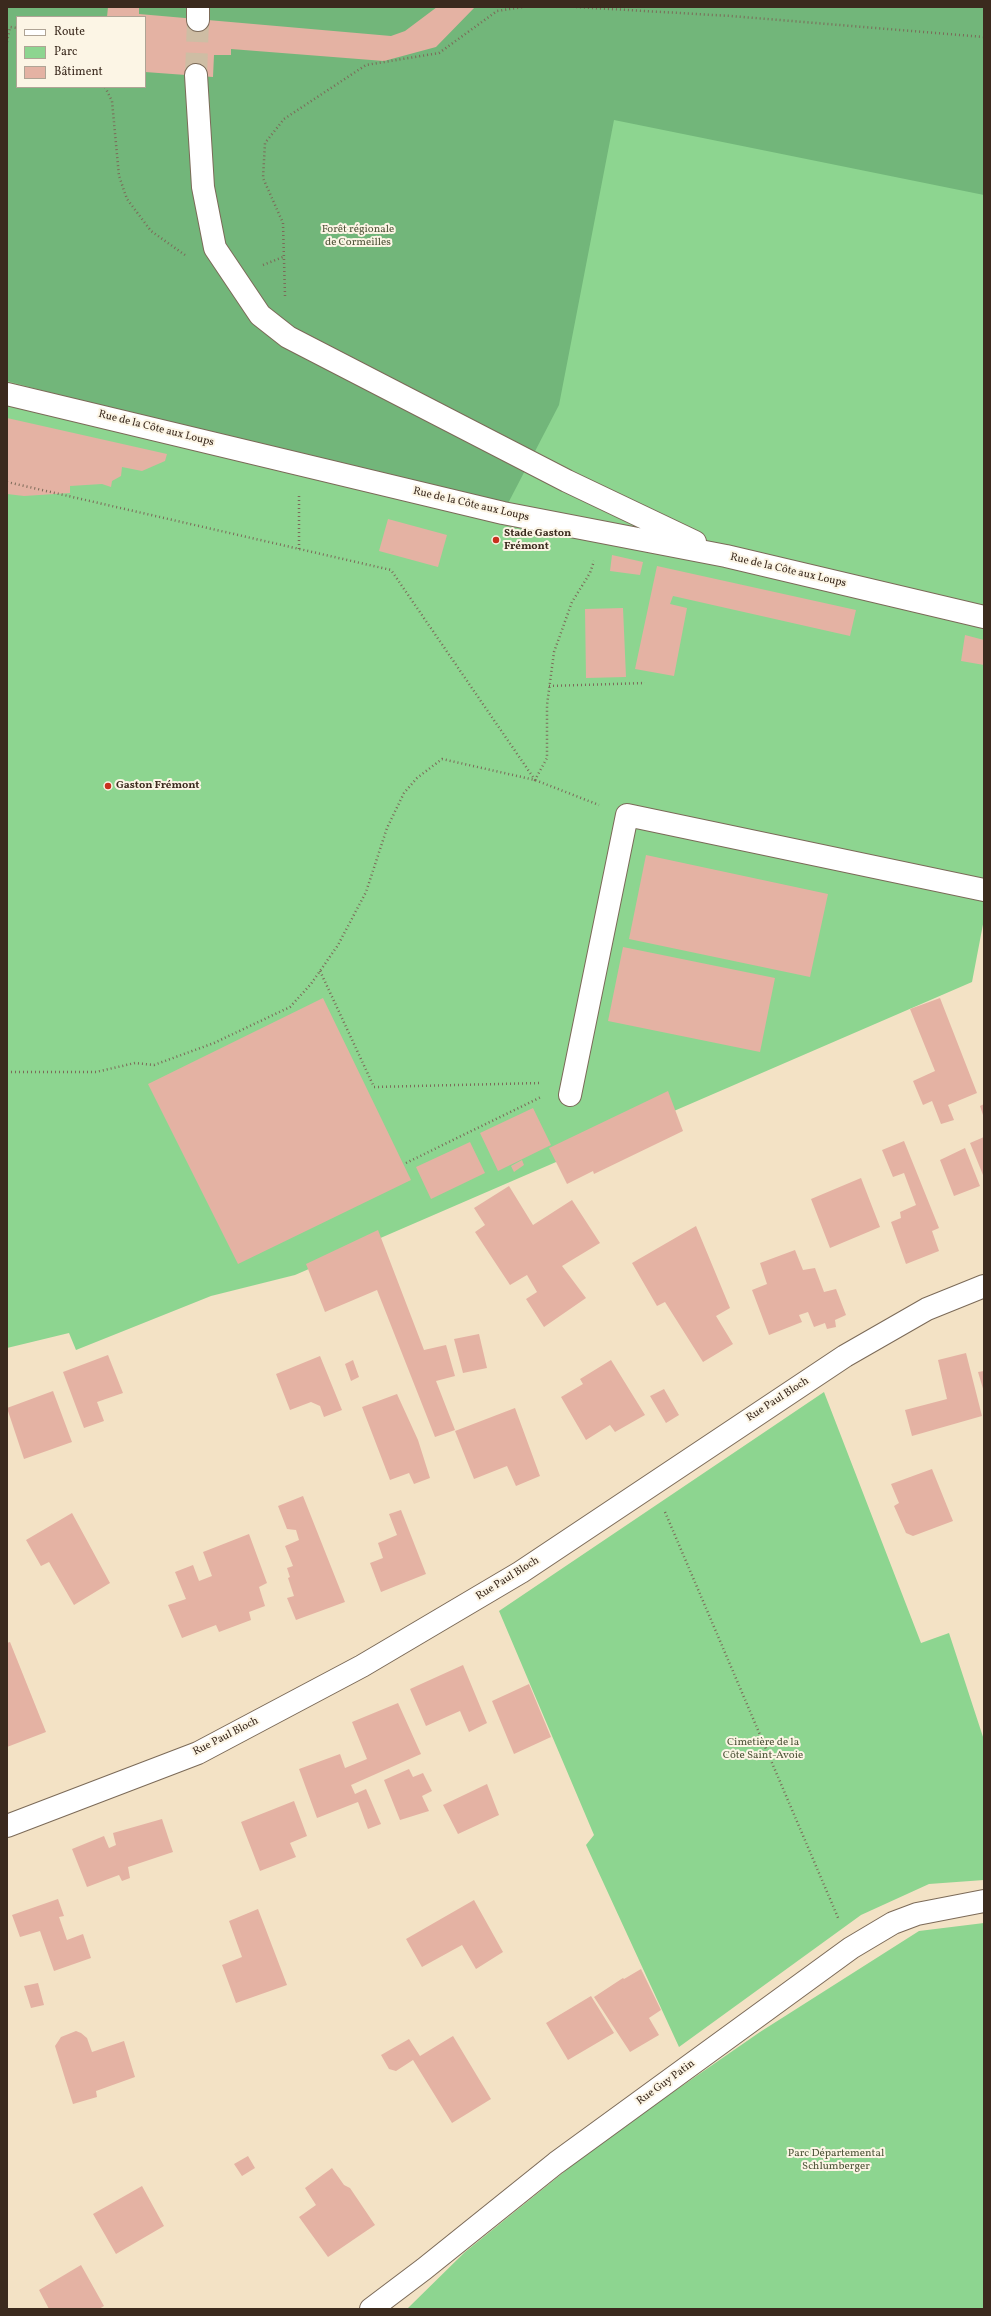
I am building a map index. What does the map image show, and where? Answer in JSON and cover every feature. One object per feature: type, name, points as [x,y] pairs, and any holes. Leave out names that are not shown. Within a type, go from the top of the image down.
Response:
[{"type":"street","points":[[196,75],[203,187],[215,248],[260,315],[288,338],[567,482],[726,556]]},
{"type":"street","name":"Rue de la Côte aux Loups","points":[[7,394],[503,513],[726,556],[984,617]]},
{"type":"street","points":[[571,1089],[626,815],[984,890]]},
{"type":"street","name":"Rue Paul Bloch","points":[[7,1826],[198,1753],[342,1677],[521,1572],[845,1356],[927,1309],[984,1286]]},
{"type":"street","name":"Rue Guy Patin","points":[[371,2309],[424,2269],[556,2163],[851,1948],[893,1923],[917,1914],[984,1901]]},
{"type":"path","points":[[283,257],[283,223],[263,178],[265,143],[284,119],[366,65],[439,53],[497,11],[524,7]]},
{"type":"path","points":[[576,7],[731,16],[984,37]]},
{"type":"path","points":[[7,42],[10,27],[16,28]]},
{"type":"path","points":[[106,88],[112,101],[119,176],[127,199],[151,231],[187,256]]},
{"type":"path","points":[[299,549],[299,485],[305,465]]},
{"type":"path","points":[[7,482],[391,570],[535,780]]},
{"type":"path","points":[[535,780],[547,758],[547,705],[554,652],[572,602],[590,573],[596,554],[600,532]]},
{"type":"path","points":[[549,686],[645,683]]},
{"type":"path","points":[[7,1072],[96,1072],[135,1063],[154,1066],[214,1043],[290,1007],[311,984],[338,946],[366,892],[387,828],[404,793],[417,778],[442,759],[535,780],[626,815]]},
{"type":"path","points":[[320,970],[374,1087],[571,1089]]},
{"type":"path","points":[[406,1163],[571,1089]]},
{"type":"path","points":[[654,1482],[660,1502],[851,1948]]},
{"type":"green space","name":"Stade Gaston Frémont","points":[[7,7],[16,16],[16,88],[146,88],[146,29],[984,162],[984,919],[972,982],[295,1275],[211,1296],[76,1350],[69,1333],[7,1348]]},
{"type":"green space","name":"Forêt régionale de Cormeilles","points":[[7,7],[984,7],[984,195],[614,120],[559,405],[503,513],[7,381]]},
{"type":"green space","name":"Cimetière de la Côte Saint-Avoie","points":[[824,1392],[921,1643],[949,1633],[984,1740],[984,1880],[929,1884],[861,1915],[679,2047],[586,1845],[594,1835],[499,1611]]},
{"type":"green space","name":"Parc Départemental Schlumberger","points":[[984,1923],[984,2309],[407,2309],[465,2252],[601,2142],[760,2032],[919,1931]]},
{"type":"building","points":[[108,7],[139,7],[139,14],[391,36],[405,31],[437,7],[475,7],[436,47],[384,61],[231,49],[231,55],[214,55],[213,77],[146,72],[146,16],[107,16]]},
{"type":"building","points":[[7,418],[167,454],[165,461],[142,471],[122,467],[121,476],[112,481],[111,487],[102,484],[70,486],[70,493],[24,496],[7,494]]},
{"type":"building","points":[[388,519],[447,535],[438,567],[379,551]]},
{"type":"building","points":[[612,555],[643,562],[640,575],[610,571]]},
{"type":"building","points":[[657,566],[856,610],[850,636],[673,596],[670,604],[687,608],[674,676],[635,669]]},
{"type":"building","points":[[623,608],[626,677],[586,678],[585,609]]},
{"type":"building","points":[[965,635],[984,640],[984,665],[961,661]]},
{"type":"building","points":[[646,855],[828,894],[810,977],[629,939]]},
{"type":"building","points":[[623,947],[775,978],[760,1052],[608,1021]]},
{"type":"building","points":[[323,998],[411,1180],[238,1264],[148,1084]]},
{"type":"building","points":[[940,998],[977,1093],[948,1105],[954,1120],[941,1124],[932,1101],[923,1105],[913,1081],[935,1071],[910,1009]]},
{"type":"building","points":[[668,1091],[683,1131],[594,1174],[593,1171],[567,1184],[549,1148]]},
{"type":"building","points":[[984,1104],[984,1118],[980,1106]]},
{"type":"building","points":[[533,1108],[551,1145],[498,1171],[480,1133]]},
{"type":"building","points":[[984,1137],[984,1174],[983,1175],[970,1143]]},
{"type":"building","points":[[904,1141],[939,1228],[932,1231],[939,1251],[906,1264],[891,1222],[901,1218],[900,1212],[916,1205],[904,1173],[893,1177],[882,1150]]},
{"type":"building","points":[[470,1142],[485,1173],[431,1199],[416,1167]]},
{"type":"building","points":[[965,1148],[980,1186],[954,1196],[940,1160]]},
{"type":"building","points":[[522,1160],[524,1165],[514,1172],[511,1166]]},
{"type":"building","points":[[861,1178],[880,1227],[830,1248],[811,1199]]},
{"type":"building","points":[[509,1186],[533,1225],[572,1200],[600,1243],[562,1266],[586,1298],[544,1327],[526,1299],[537,1292],[527,1275],[510,1285],[475,1232],[485,1225],[474,1208]]},
{"type":"building","points":[[696,1226],[730,1308],[716,1316],[733,1344],[703,1362],[665,1302],[657,1306],[632,1263]]},
{"type":"building","points":[[378,1230],[424,1350],[446,1345],[455,1376],[436,1381],[455,1430],[435,1437],[377,1290],[325,1312],[306,1264]]},
{"type":"building","points":[[795,1250],[803,1270],[815,1268],[824,1292],[836,1289],[846,1315],[835,1320],[836,1327],[827,1329],[825,1323],[814,1327],[808,1312],[799,1315],[802,1322],[769,1335],[752,1290],[767,1284],[760,1263]]},
{"type":"building","points":[[479,1334],[487,1368],[463,1373],[454,1339]]},
{"type":"building","points":[[966,1353],[982,1416],[912,1436],[905,1410],[947,1399],[938,1360]]},
{"type":"building","points":[[108,1355],[123,1393],[97,1402],[104,1421],[84,1428],[63,1372]]},
{"type":"building","points":[[320,1356],[342,1410],[324,1417],[320,1406],[311,1402],[290,1410],[276,1374]]},
{"type":"building","points":[[353,1360],[359,1377],[351,1381],[345,1364]]},
{"type":"building","points":[[611,1360],[645,1415],[615,1432],[610,1425],[586,1440],[561,1397],[583,1384],[580,1379]]},
{"type":"building","points":[[984,1371],[984,1392],[978,1372]]},
{"type":"building","points":[[664,1389],[679,1415],[666,1423],[650,1396]]},
{"type":"building","points":[[53,1391],[72,1442],[24,1459],[7,1408]]},
{"type":"building","points":[[397,1394],[418,1440],[430,1478],[414,1484],[409,1473],[390,1480],[362,1407]]},
{"type":"building","points":[[515,1408],[540,1476],[516,1486],[507,1466],[474,1479],[455,1431]]},
{"type":"building","points":[[932,1469],[953,1521],[913,1536],[906,1533],[894,1506],[899,1503],[891,1484]]},
{"type":"building","points":[[303,1496],[345,1602],[296,1620],[287,1598],[294,1596],[288,1578],[290,1577],[287,1568],[293,1566],[285,1546],[299,1540],[296,1530],[287,1529],[278,1506]]},
{"type":"building","points":[[401,1510],[426,1574],[381,1592],[370,1563],[383,1558],[378,1543],[397,1535],[389,1514]]},
{"type":"building","points":[[72,1513],[110,1583],[74,1605],[49,1562],[41,1566],[26,1540]]},
{"type":"building","points":[[249,1534],[267,1583],[259,1587],[265,1606],[249,1612],[251,1620],[219,1632],[216,1625],[182,1638],[168,1605],[186,1599],[175,1572],[193,1565],[199,1581],[212,1576],[203,1552]]},
{"type":"building","points":[[10,1642],[46,1732],[7,1747],[7,1643]]},
{"type":"building","points":[[463,1665],[487,1723],[469,1732],[460,1711],[426,1726],[410,1689]]},
{"type":"building","points":[[529,1684],[551,1737],[514,1754],[492,1701]]},
{"type":"building","points":[[398,1703],[421,1754],[351,1785],[355,1794],[366,1789],[381,1824],[368,1829],[358,1802],[317,1818],[299,1769],[340,1754],[345,1768],[367,1759],[352,1722]]},
{"type":"building","points":[[409,1769],[413,1777],[423,1773],[432,1791],[422,1796],[429,1811],[400,1820],[384,1780]]},
{"type":"building","points":[[487,1784],[499,1815],[458,1834],[443,1805]]},
{"type":"building","points":[[294,1801],[307,1836],[290,1843],[296,1857],[260,1871],[241,1822]]},
{"type":"building","points":[[162,1819],[173,1852],[128,1867],[130,1878],[122,1881],[119,1875],[87,1887],[72,1849],[104,1836],[109,1848],[116,1845],[113,1833]]},
{"type":"building","points":[[58,1899],[64,1916],[59,1917],[67,1940],[83,1934],[91,1958],[54,1971],[40,1931],[20,1937],[12,1915]]},
{"type":"building","points":[[474,1900],[503,1952],[476,1969],[462,1945],[422,1967],[406,1939]]},
{"type":"building","points":[[258,1909],[287,1985],[236,2003],[222,1965],[242,1957],[229,1921]]},
{"type":"building","points":[[641,1969],[661,2010],[649,2018],[659,2035],[630,2052],[594,1997],[623,1978],[624,1979]]},
{"type":"building","points":[[38,1983],[44,2005],[31,2008],[24,1986]]},
{"type":"building","points":[[591,1996],[614,2033],[568,2060],[546,2023]]},
{"type":"building","points":[[76,2031],[87,2038],[92,2052],[124,2041],[135,2077],[96,2091],[97,2097],[73,2104],[55,2046],[61,2037]]},
{"type":"building","points":[[453,2036],[491,2099],[452,2123],[413,2060],[396,2071],[389,2069],[381,2055],[409,2039],[420,2056]]},
{"type":"building","points":[[248,2156],[255,2168],[242,2176],[234,2164]]},
{"type":"building","points":[[332,2168],[344,2185],[350,2188],[375,2225],[328,2257],[299,2217],[316,2205],[305,2188]]},
{"type":"building","points":[[142,2186],[164,2226],[116,2254],[93,2214]]},
{"type":"building","points":[[81,2265],[104,2306],[99,2309],[49,2309],[39,2290]]},
{"type":"tunnel","points":[[196,75],[198,20]]},
{"type":"place","name":"Stade Gaston Frémont","points":[[496,540]]},
{"type":"place","name":"Gaston Frémont","points":[[108,786]]}]
